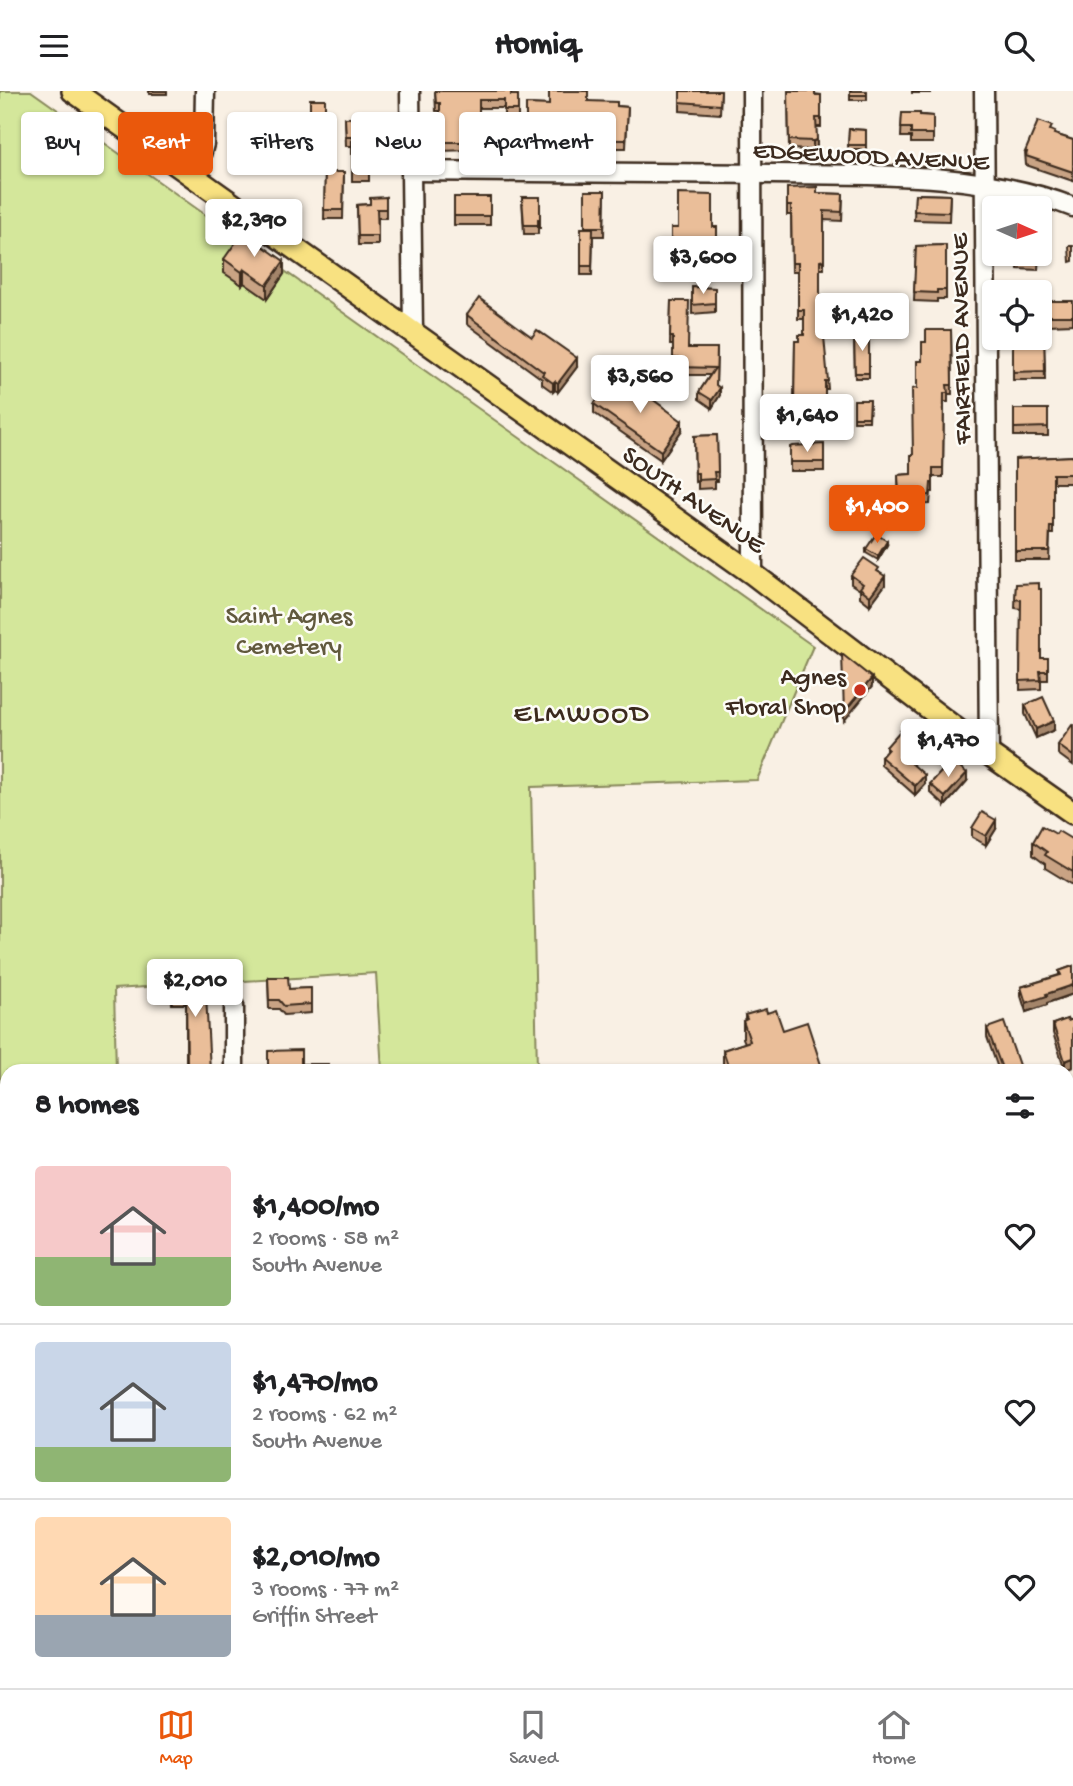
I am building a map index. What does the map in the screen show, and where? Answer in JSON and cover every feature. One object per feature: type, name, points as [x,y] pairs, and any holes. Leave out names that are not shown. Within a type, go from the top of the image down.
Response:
[{"type":"main road","name":"SOUTH AVENUE","points":[[73,91],[753,574],[989,754],[1073,813]]},
{"type":"street","points":[[195,177],[204,144],[205,91]]},
{"type":"street","points":[[410,91],[410,112]]},
{"type":"street","points":[[752,91],[753,574]]},
{"type":"street","name":"FAIRFIELD AVENUE","points":[[984,91],[989,754]]},
{"type":"street","name":"EDGEWOOD AVENUE","points":[[445,171],[891,176],[984,183],[1046,197],[1073,207]]},
{"type":"street","points":[[411,175],[413,333]]},
{"type":"street","points":[[234,1006],[234,1064]]},
{"type":"green space","name":"Saint Agnes Cemetery","points":[[0,91],[31,91],[61,112],[21,112],[21,175],[104,175],[104,143],[118,153],[118,175],[149,175],[813,646],[757,780],[531,787],[537,1064],[382,1064],[376,973],[114,989],[116,1064],[0,1064]]},
{"type":"building","points":[[435,91],[511,91],[511,95],[518,95],[518,110],[504,110],[504,100],[479,100],[479,112],[459,112],[459,142],[445,142],[445,112],[440,112],[440,103],[436,103]]},
{"type":"building","points":[[549,91],[588,91],[588,101],[617,102],[617,106],[628,107],[626,140],[616,140],[616,112],[526,112],[526,104],[549,105]]},
{"type":"building","points":[[680,91],[721,91],[720,105],[680,102]]},
{"type":"building","points":[[788,91],[815,91],[815,95],[821,95],[821,118],[816,118],[817,140],[789,140]]},
{"type":"building","points":[[850,91],[867,91],[867,95],[850,95]]},
{"type":"building","points":[[310,99],[325,99],[325,112],[310,112]]},
{"type":"building","points":[[902,113],[933,116],[933,134],[911,134],[911,128],[901,128]]},
{"type":"building","points":[[345,118],[351,118],[351,137],[346,137]]},
{"type":"building","points":[[1038,121],[1052,126],[1050,130],[1055,132],[1054,134],[1073,140],[1073,172],[1026,156],[1025,152]]},
{"type":"building","points":[[849,129],[866,130],[866,145],[848,145]]},
{"type":"building","points":[[344,172],[343,210],[324,210],[325,175]]},
{"type":"building","points":[[817,187],[817,193],[843,194],[842,212],[824,211],[824,260],[820,261],[820,292],[828,381],[825,381],[825,403],[820,403],[820,406],[794,405],[795,341],[799,341],[799,335],[804,335],[804,310],[798,310],[798,263],[792,263],[791,206],[787,206],[787,188]]},
{"type":"building","points":[[585,191],[605,191],[604,227],[585,227]]},
{"type":"building","points":[[678,194],[713,195],[713,227],[717,227],[717,248],[671,248],[671,228],[678,228]]},
{"type":"building","points":[[915,194],[950,195],[949,212],[914,211]]},
{"type":"building","points":[[386,197],[386,209],[377,209],[378,236],[358,236],[357,205],[370,204],[370,198]]},
{"type":"building","points":[[454,197],[490,197],[490,216],[454,216]]},
{"type":"building","points":[[522,197],[540,197],[538,225],[524,225]]},
{"type":"building","points":[[581,228],[593,228],[592,266],[581,266]]},
{"type":"building","points":[[243,232],[284,261],[267,285],[224,259]]},
{"type":"building","points":[[946,245],[946,290],[937,290],[937,293],[914,292],[916,246]]},
{"type":"building","points":[[1069,246],[1073,246],[1073,261],[1070,262]]},
{"type":"building","points":[[692,287],[715,288],[715,303],[692,305]]},
{"type":"building","points":[[479,298],[532,337],[537,330],[577,358],[558,383],[553,383],[542,375],[544,372],[467,315]]},
{"type":"building","points":[[671,301],[689,301],[688,348],[717,348],[716,385],[720,388],[712,400],[699,392],[715,368],[678,367],[678,358],[673,358],[673,337],[670,337]]},
{"type":"building","points":[[1052,301],[1073,301],[1073,316],[1052,316]]},
{"type":"building","points":[[926,330],[951,330],[952,385],[947,385],[948,393],[944,393],[943,468],[933,468],[930,495],[909,496],[909,493],[899,493],[898,475],[911,474],[912,389],[917,388],[917,361],[922,361],[922,342],[926,342]]},
{"type":"building","points":[[854,334],[869,334],[869,373],[855,373]]},
{"type":"building","points":[[1013,350],[1044,350],[1045,371],[1013,372]]},
{"type":"building","points":[[608,384],[616,389],[618,386],[637,400],[644,393],[682,421],[661,451],[594,404]]},
{"type":"building","points":[[854,400],[870,400],[869,417],[854,417]]},
{"type":"building","points":[[1014,409],[1048,409],[1048,427],[1014,428]]},
{"type":"building","points":[[717,435],[718,472],[714,472],[715,479],[698,480],[698,473],[695,473],[694,436]]},
{"type":"building","points":[[824,444],[824,462],[790,462],[790,447]]},
{"type":"building","points":[[1073,456],[1073,474],[1053,474],[1053,526],[1050,526],[1049,551],[1015,551],[1015,459]]},
{"type":"building","points":[[876,534],[887,541],[878,556],[866,549]]},
{"type":"building","points":[[864,558],[879,568],[877,571],[885,576],[870,596],[860,588],[863,584],[851,575]]},
{"type":"building","points":[[1039,583],[1041,658],[1048,658],[1048,671],[1040,671],[1041,680],[1020,681],[1021,600],[1015,599],[1016,584]]},
{"type":"building","points":[[842,654],[872,678],[844,712]]},
{"type":"building","points":[[1043,697],[1054,721],[1036,729],[1025,705]]},
{"type":"building","points":[[908,722],[922,734],[903,756],[925,775],[915,786],[881,757],[888,749],[886,747]]},
{"type":"building","points":[[1073,726],[1073,756],[1058,745]]},
{"type":"building","points":[[952,760],[967,773],[945,797],[930,784]]},
{"type":"building","points":[[982,812],[996,820],[986,836],[972,828]]},
{"type":"building","points":[[1042,826],[1073,840],[1073,872],[1045,855],[1047,852],[1033,842]]},
{"type":"building","points":[[1073,966],[1073,985],[1026,1003],[1021,987],[1061,975],[1059,971]]},
{"type":"building","points":[[171,974],[205,974],[205,982],[211,982],[211,995],[206,995],[210,1064],[182,1064],[187,1063],[186,996],[172,996]]},
{"type":"building","points":[[268,977],[288,977],[289,989],[311,988],[311,1004],[284,1006],[279,1000],[269,1000]]},
{"type":"building","points":[[766,1009],[767,1013],[776,1010],[783,1030],[807,1022],[821,1064],[728,1064],[723,1050],[750,1041],[743,1021],[747,1019],[745,1015]]},
{"type":"building","points":[[1073,1019],[1073,1058],[1065,1061],[1053,1024]]},
{"type":"building","points":[[1004,1022],[1019,1064],[1000,1064],[987,1028]]},
{"type":"building","points":[[301,1050],[301,1064],[268,1064],[268,1051]]},
{"type":"place","name":"Agnes Floral Shop","points":[[860,690]]},
{"type":"district","name":"ELMWOOD","points":[[582,711]]}]
